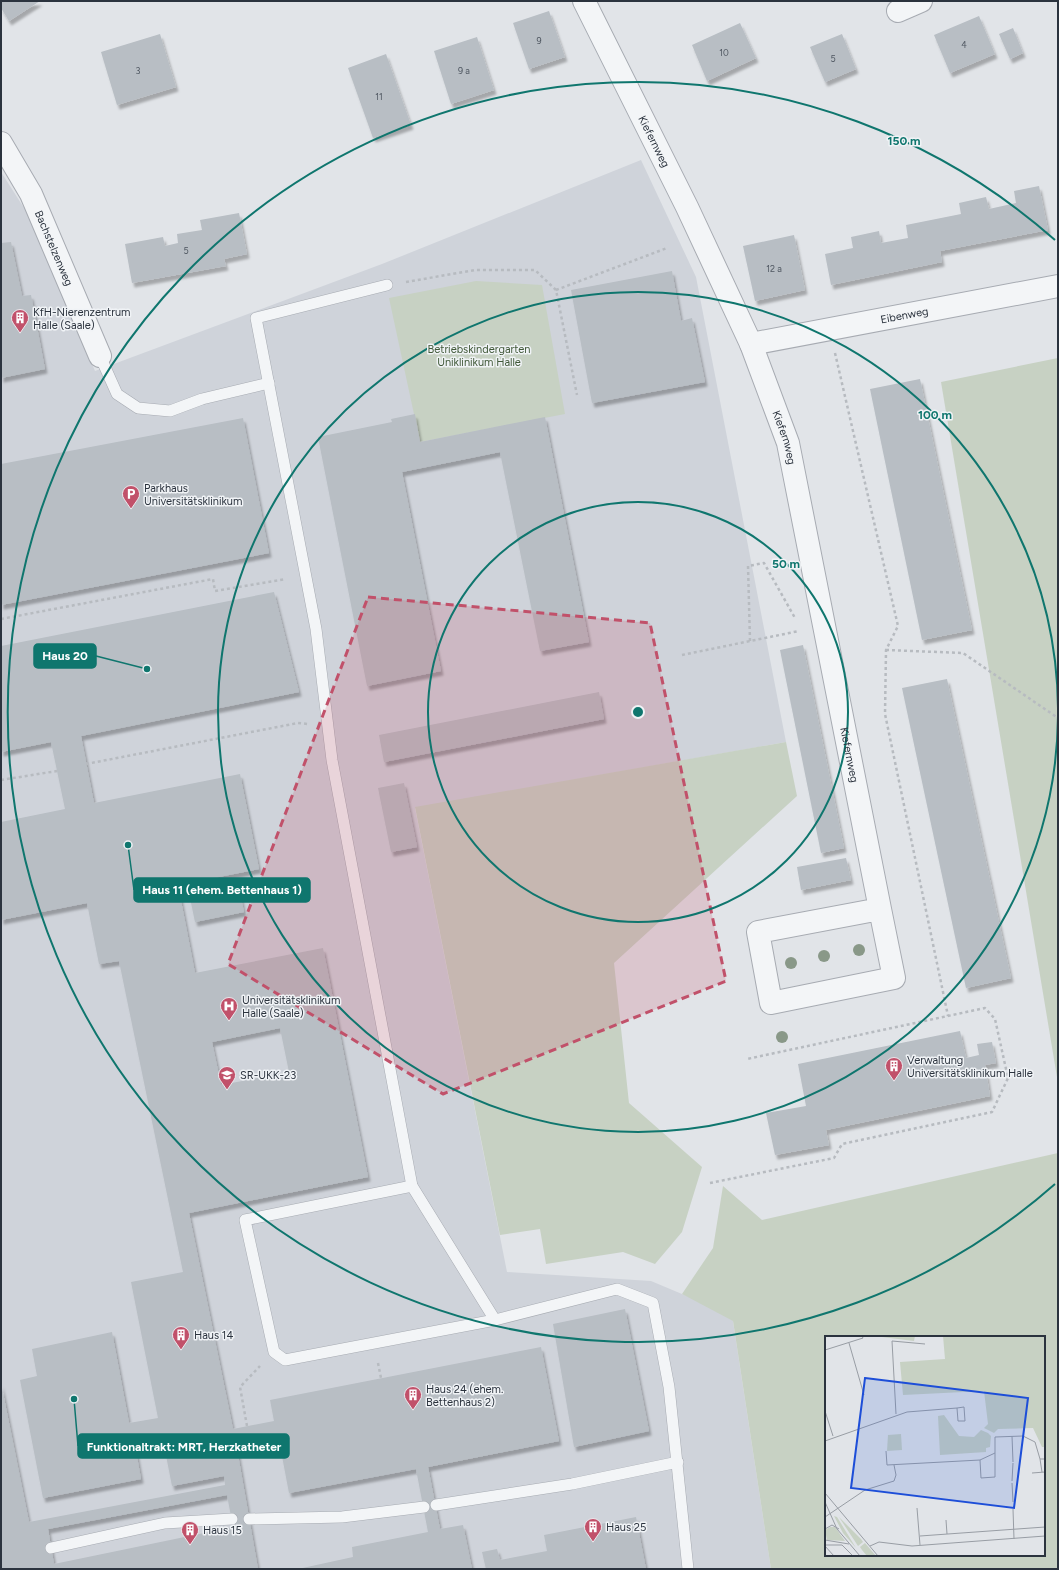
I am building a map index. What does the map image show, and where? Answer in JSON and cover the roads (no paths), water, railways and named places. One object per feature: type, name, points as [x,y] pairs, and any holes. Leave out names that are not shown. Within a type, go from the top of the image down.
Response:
[{"type":"street","name":"Kiefernweg","points":[[584,1],[687,207],[751,344],[788,443],[894,978],[771,1003],[758,932],[880,909]]},
{"type":"street","points":[[898,11],[922,1]]},
{"type":"street","name":"Bachstelzenweg","points":[[1,143],[31,194],[100,356]]},
{"type":"street","name":"Eibenweg","points":[[751,344],[1058,286]]},
{"type":"lane","points":[[387,285],[256,318],[316,629],[332,760],[412,1186],[495,1320]]},
{"type":"lane","points":[[100,356],[117,394],[138,408],[170,410],[202,399],[269,383]]},
{"type":"lane","points":[[412,1186],[245,1220],[274,1352],[285,1360],[495,1320],[617,1289],[653,1303],[669,1387],[688,1569]]},
{"type":"lane","points":[[436,1505],[572,1484],[678,1462]]},
{"type":"lane","points":[[249,1519],[342,1517],[424,1507]]},
{"type":"lane","points":[[51,1548],[165,1523],[232,1518]]},
{"type":"place","name":"KfH-Nierenzentrum Halle (Saale)","points":[[20,333]]},
{"type":"place","name":"Parkhaus Universitätsklinikum","points":[[131,509]]},
{"type":"place","name":"Haus 20","points":[[147,669]]},
{"type":"place","name":"Haus 11 (ehem. Bettenhaus 1)","points":[[128,845]]},
{"type":"place","name":"Universitätsklinikum Halle (Saale)","points":[[229,1021]]},
{"type":"place","name":"Verwaltung Universitätsklinikum Halle","points":[[894,1081]]},
{"type":"place","name":"SR-UKK-23","points":[[227,1090]]},
{"type":"place","name":"Haus 14","points":[[181,1350]]},
{"type":"place","name":"Funktionaltrakt: MRT, Herzkatheter","points":[[74,1399]]},
{"type":"place","name":"Haus 24 (ehem. Bettenhaus 2)","points":[[413,1410]]},
{"type":"place","name":"Haus 25","points":[[593,1542]]},
{"type":"place","name":"Haus 15","points":[[190,1545]]},
{"type":"park label","name":"Betriebskindergarten Uniklinikum Halle","points":[[479,355]]}]
